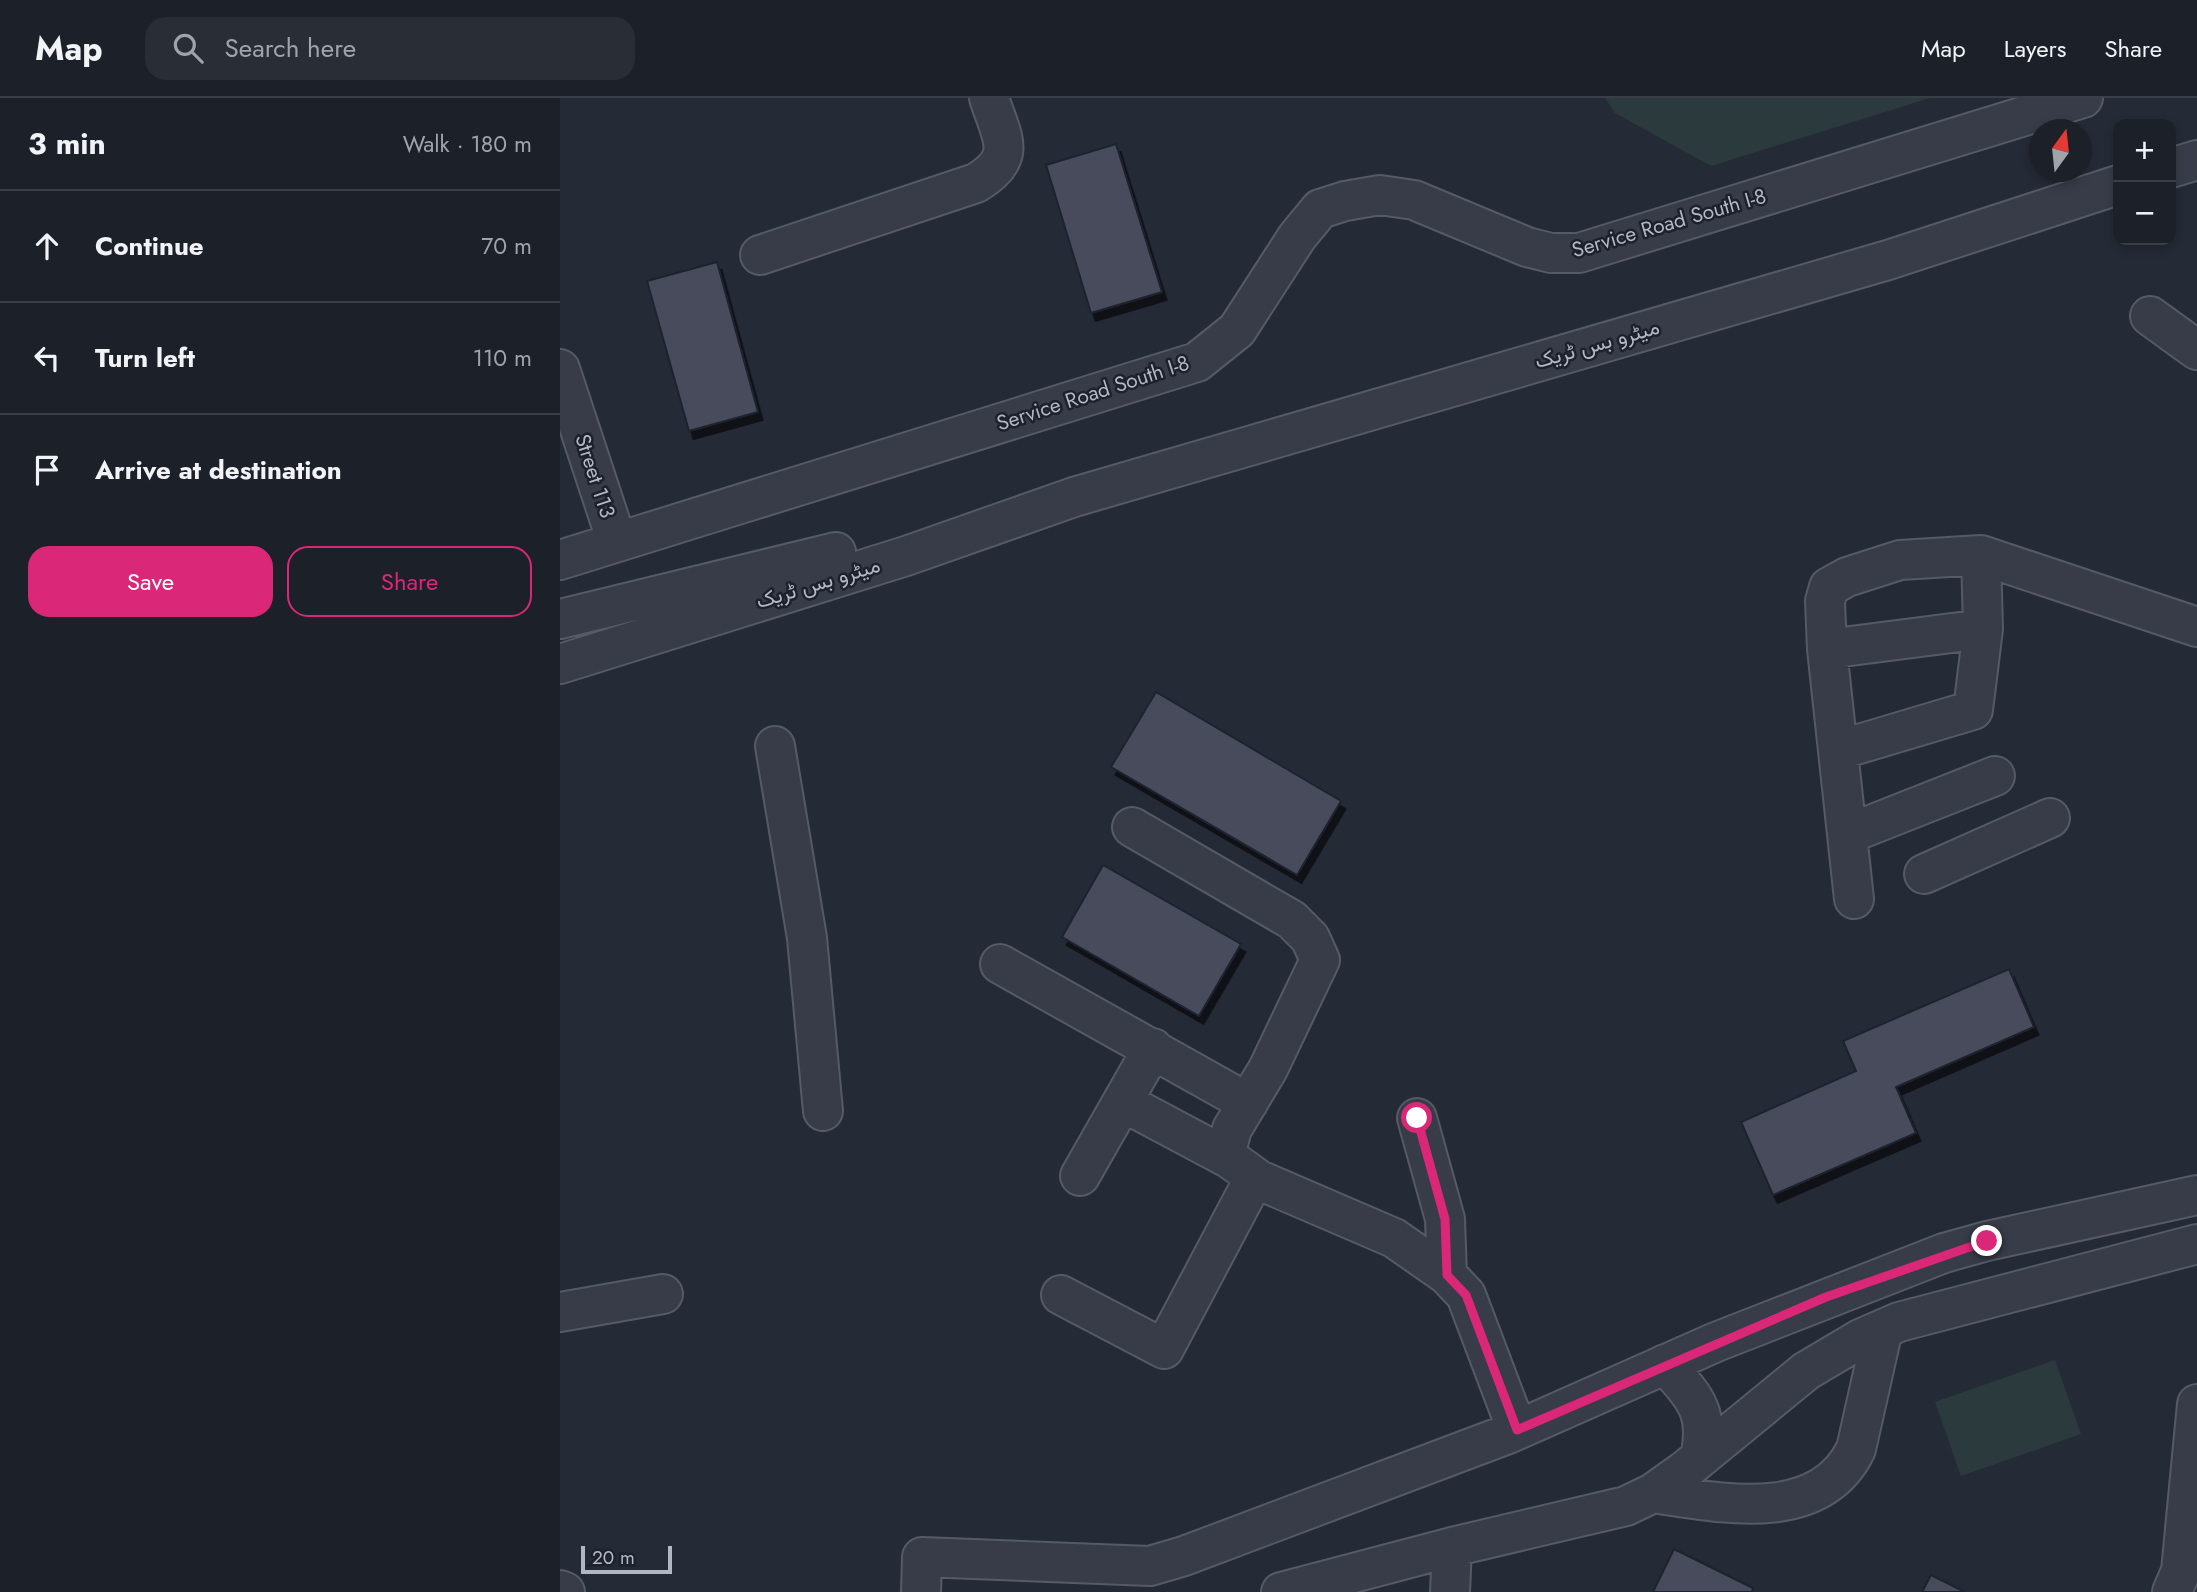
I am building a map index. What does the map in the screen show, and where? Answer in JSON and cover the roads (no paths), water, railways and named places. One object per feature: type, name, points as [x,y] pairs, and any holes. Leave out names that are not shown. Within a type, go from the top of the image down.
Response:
[{"type":"street","points":[[760,256],[976,183],[997,170],[1005,147],[989,98]]},
{"type":"street","name":"Service Road South I-8","points":[[560,560],[1197,362],[1237,330],[1297,237],[1320,209],[1345,201],[1380,195],[1414,200],[1527,247],[1552,253],[1579,253],[2083,98]]},
{"type":"street","points":[[2176,167],[2197,160]]},
{"type":"street","name":"میٹرو بس ٹریک","points":[[560,619],[1073,497],[1875,264],[2113,187]]},
{"type":"street","points":[[2150,316],[2197,350]]},
{"type":"street","name":"Street 113","points":[[560,369],[617,542]]},
{"type":"street","name":"میٹرو بس ٹریک","points":[[560,664],[906,556],[1073,497]]},
{"type":"street","points":[[1839,750],[1973,710],[1983,629],[1981,555]]},
{"type":"street","points":[[1854,899],[1827,649],[1825,601],[1829,587],[1847,577],[1900,560],[1981,555],[2197,627]]},
{"type":"street","points":[[1827,649],[1983,629]]},
{"type":"street","points":[[775,746],[807,938],[823,1111]]},
{"type":"street","points":[[1848,834],[1994,776]]},
{"type":"street","points":[[1924,874],[2050,818]]},
{"type":"street","points":[[1132,827],[1292,920],[1310,938],[1320,960],[1248,1103],[1232,1129],[1227,1148],[1242,1168]]},
{"type":"street","points":[[1000,964],[1248,1103]]},
{"type":"street","points":[[1080,1176],[1153,1048]]},
{"type":"street","points":[[1123,1102],[1242,1168],[1394,1238],[1447,1275],[1466,1295],[1517,1430]]},
{"type":"street","points":[[1417,1118],[1445,1219],[1447,1275]]},
{"type":"street","points":[[1061,1295],[1164,1349],[1242,1168]]},
{"type":"street","points":[[921,1592],[922,1557],[1153,1579],[1184,1556],[1517,1430],[1665,1364],[1881,1277],[1987,1241],[2197,1195]]},
{"type":"street","points":[[1281,1592],[1452,1547],[1626,1506],[1653,1493],[1700,1458],[1806,1371],[1891,1325],[2197,1244]]},
{"type":"street","points":[[1653,1493],[1726,1504],[1793,1501],[1828,1483],[1847,1467],[1856,1449],[1891,1325],[1881,1277]]},
{"type":"street","points":[[560,1312],[663,1294]]},
{"type":"street","points":[[1665,1364],[1698,1402],[1706,1432],[1700,1458]]},
{"type":"street","points":[[2172,1592],[2181,1571],[2197,1404]]},
{"type":"street","points":[[1450,1592],[1452,1547]]},
{"type":"street","points":[[560,1590],[565,1592]]}]
